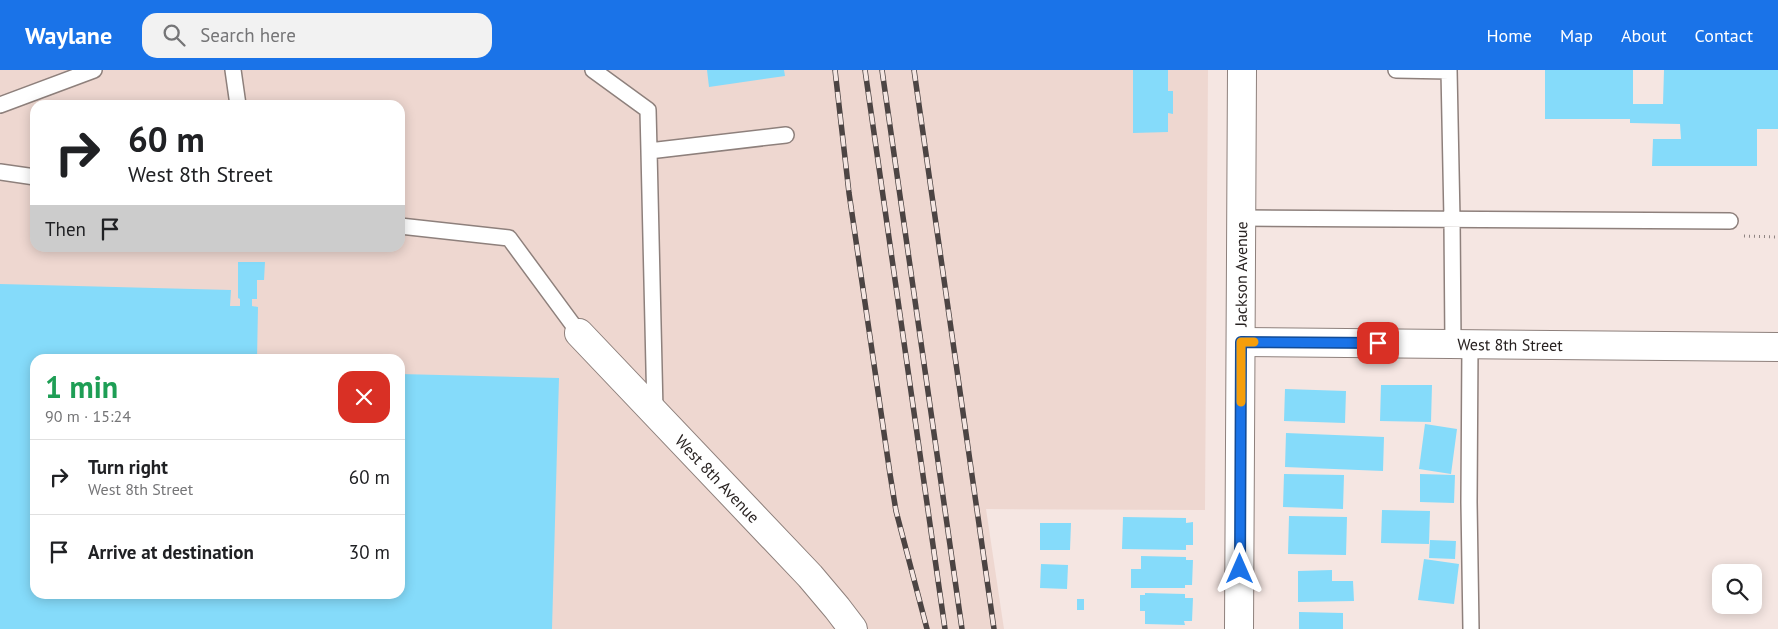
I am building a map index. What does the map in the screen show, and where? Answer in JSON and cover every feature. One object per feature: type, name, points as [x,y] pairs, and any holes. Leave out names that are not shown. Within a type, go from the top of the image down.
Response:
[{"type":"street","name":"Jackson Avenue","points":[[1239,629],[1242,70]]},
{"type":"street","name":"West 8th Avenue","points":[[579,333],[810,576],[853,629]]},
{"type":"street","name":"West 8th Street","points":[[1241,342],[1778,347]]},
{"type":"lane","points":[[0,105],[94,70]]},
{"type":"lane","points":[[232,70],[237,100]]},
{"type":"lane","points":[[593,70],[648,110],[655,412]]},
{"type":"lane","points":[[1396,70],[1449,70],[1452,219],[1462,344],[1469,502],[1471,629]]},
{"type":"lane","points":[[649,151],[786,135]]},
{"type":"lane","points":[[0,172],[30,176]]},
{"type":"lane","points":[[1242,218],[1730,220]]},
{"type":"lane","points":[[405,227],[509,238],[579,333]]},
{"type":"path","points":[[1736,236],[1778,237]]},
{"type":"shaded area","points":[[0,70],[1208,70],[1205,510],[986,509],[1004,629],[0,629]]},
{"type":"building","points":[[707,70],[784,70],[785,76],[709,87]]},
{"type":"building","points":[[1133,70],[1168,70],[1168,91],[1173,91],[1173,114],[1168,113],[1168,132],[1133,133]]},
{"type":"building","points":[[1545,70],[1633,70],[1633,104],[1663,104],[1664,70],[1778,70],[1778,129],[1757,129],[1757,166],[1652,166],[1653,139],[1681,139],[1680,124],[1630,123],[1630,119],[1545,119]]},
{"type":"building","points":[[238,262],[265,262],[264,280],[257,280],[257,299],[252,299],[252,306],[258,307],[257,354],[30,354],[30,599],[405,599],[405,374],[559,378],[552,629],[0,629],[0,284],[231,290],[230,306],[240,306],[240,299],[238,298]]},
{"type":"building","points":[[1381,385],[1432,385],[1431,422],[1380,421]]},
{"type":"building","points":[[1285,389],[1346,391],[1345,423],[1284,421]]},
{"type":"building","points":[[1425,424],[1457,429],[1451,474],[1419,469]]},
{"type":"building","points":[[1286,433],[1384,437],[1383,471],[1285,467]]},
{"type":"building","points":[[1284,474],[1344,475],[1343,509],[1283,507]]},
{"type":"building","points":[[1420,474],[1455,475],[1454,503],[1420,502]]},
{"type":"building","points":[[1382,510],[1430,511],[1429,544],[1381,543]]},
{"type":"building","points":[[1289,516],[1347,517],[1346,555],[1288,554]]},
{"type":"building","points":[[1123,517],[1186,518],[1186,523],[1193,522],[1193,545],[1186,545],[1186,550],[1122,549]]},
{"type":"building","points":[[1040,523],[1071,523],[1070,550],[1040,550]]},
{"type":"building","points":[[1430,540],[1456,541],[1455,559],[1429,558]]},
{"type":"building","points":[[1141,556],[1186,557],[1186,560],[1193,560],[1192,585],[1185,585],[1185,588],[1131,588],[1131,569],[1141,569]]},
{"type":"building","points":[[1424,559],[1459,564],[1454,604],[1418,600]]},
{"type":"building","points":[[1041,564],[1068,565],[1067,589],[1040,588]]},
{"type":"building","points":[[1332,570],[1332,581],[1353,581],[1354,601],[1298,602],[1298,571]]},
{"type":"building","points":[[1145,593],[1185,594],[1185,598],[1193,598],[1192,621],[1184,621],[1185,625],[1145,624],[1145,611],[1140,611],[1140,595],[1145,595]]},
{"type":"building","points":[[1077,599],[1084,599],[1084,610],[1077,610]]},
{"type":"building","points":[[1299,612],[1343,613],[1343,629],[1299,629]]},
{"type":"railway","points":[[835,70],[849,193],[896,511],[927,629]]},
{"type":"railway","points":[[865,70],[945,629]]},
{"type":"railway","points":[[882,70],[962,629]]},
{"type":"railway","points":[[914,70],[994,629]]},
{"type":"slow traffic","points":[[1241,402],[1241,342],[1254,342]]},
{"type":"route","points":[[1240,569],[1241,342],[1378,343]]}]
